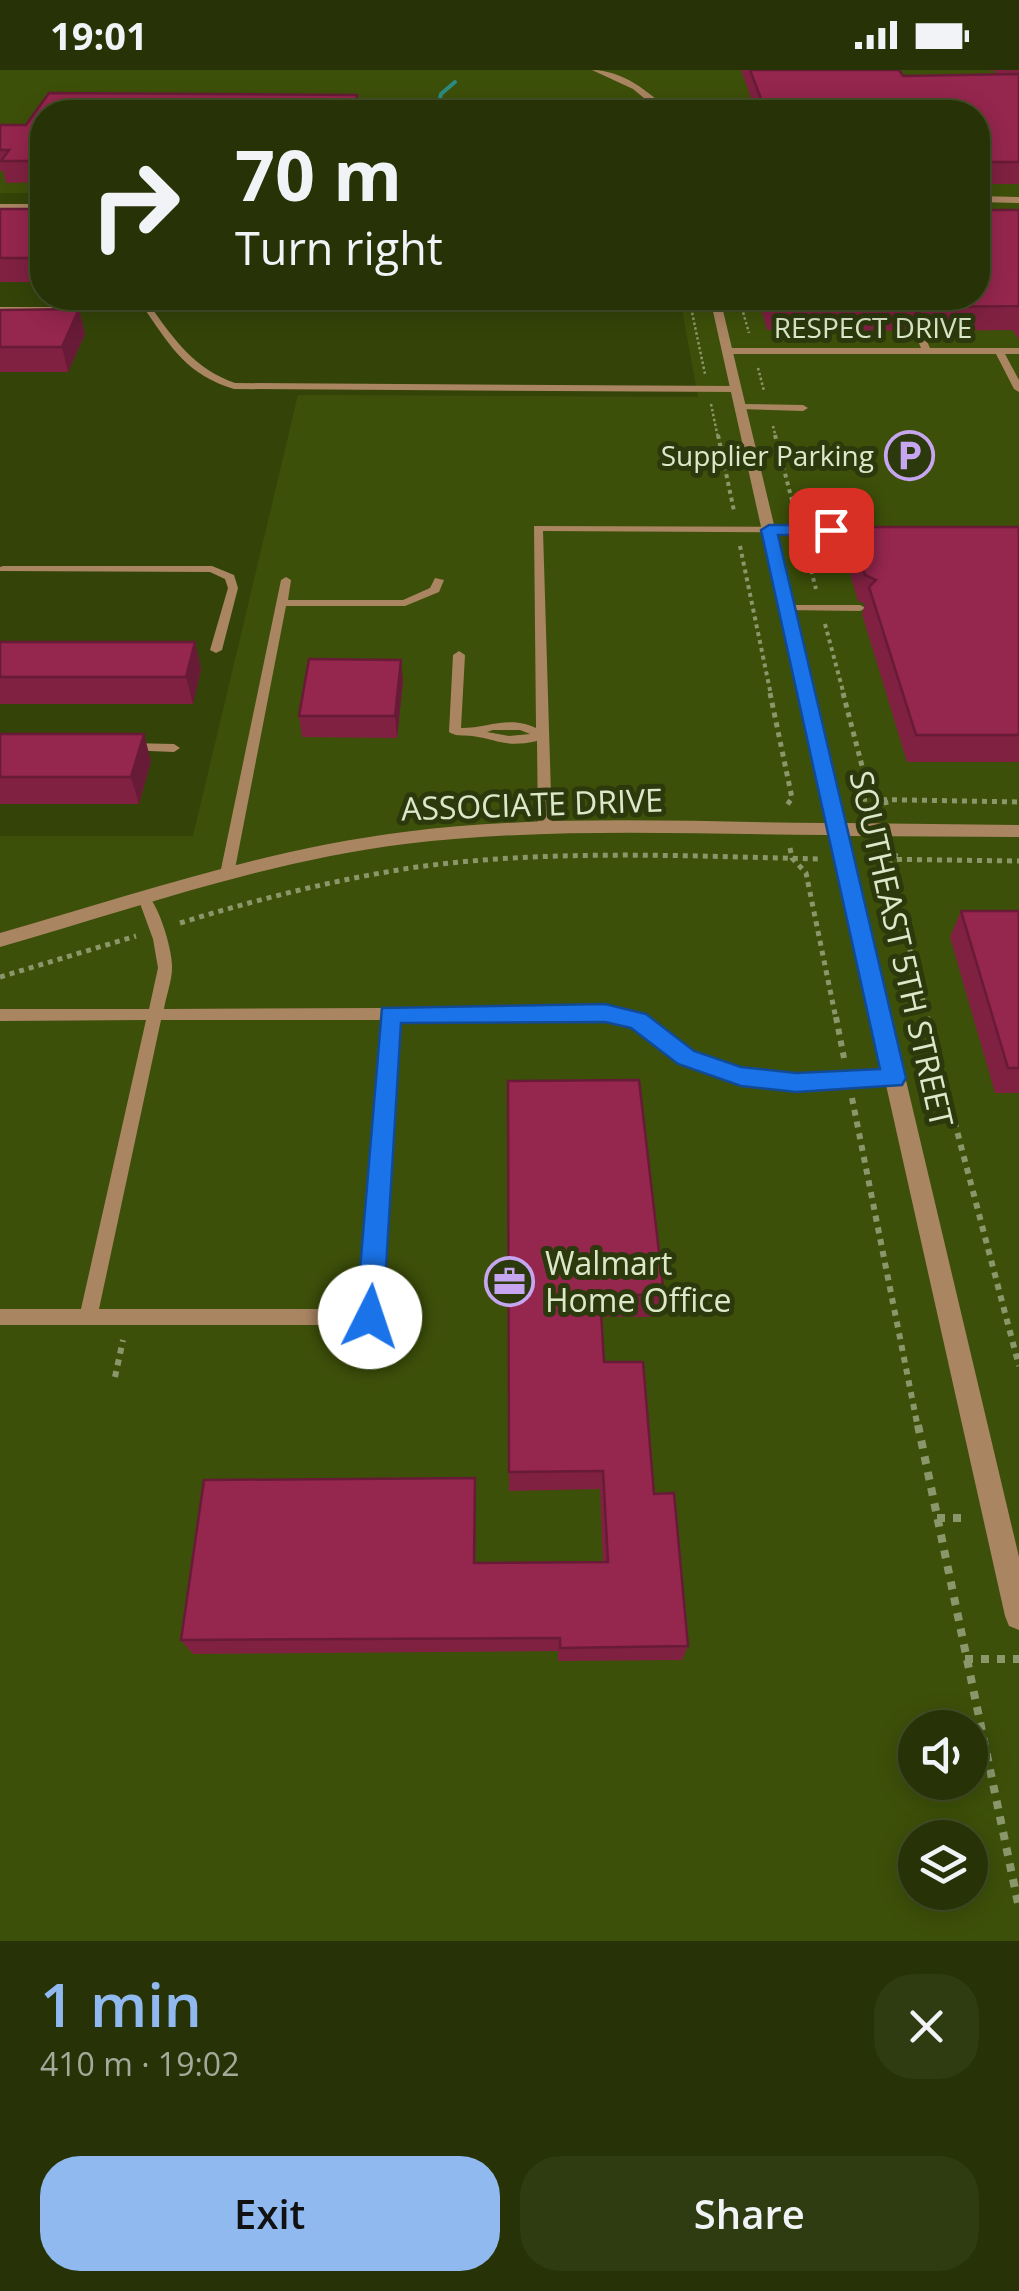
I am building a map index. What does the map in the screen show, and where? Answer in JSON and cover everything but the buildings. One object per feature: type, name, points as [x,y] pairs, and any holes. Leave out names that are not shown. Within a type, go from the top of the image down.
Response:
[{"type":"street","points":[[596,70],[636,87],[652,100]]},
{"type":"street","points":[[990,199],[1019,200]]},
{"type":"street","points":[[0,207],[30,207]]},
{"type":"street","points":[[990,208],[1019,208]]},
{"type":"street","name":"SOUTHEAST 5TH STREET","points":[[718,310],[894,1078],[1016,1586],[1019,1616]]},
{"type":"street","name":"ASSOCIATE DRIVE","points":[[0,940],[227,874],[401,838],[545,828],[1019,831]]},
{"type":"lane","points":[[0,309],[30,309]]},
{"type":"lane","points":[[149,310],[191,366],[206,378],[234,386],[736,389]]},
{"type":"lane","points":[[918,331],[927,350]]},
{"type":"lane","name":"RESPECT DRIVE","points":[[728,351],[1019,351]]},
{"type":"lane","points":[[999,351],[1019,388]]},
{"type":"lane","points":[[740,408],[803,408]]},
{"type":"lane","points":[[545,828],[538,528],[889,530]]},
{"type":"lane","points":[[3,570],[212,568],[230,577],[233,588],[216,650]]},
{"type":"lane","points":[[227,874],[286,580]]},
{"type":"lane","points":[[282,603],[405,602],[435,590],[439,580]]},
{"type":"lane","points":[[787,608],[860,608]]},
{"type":"lane","points":[[460,655],[455,732],[522,726],[543,735]]},
{"type":"lane","points":[[116,747],[174,748]]},
{"type":"lane","points":[[88,1317],[164,968],[160,939],[145,898]]},
{"type":"lane","points":[[0,1015],[605,1013],[638,1020],[686,1058],[741,1076],[796,1082],[894,1078]]},
{"type":"lane","points":[[0,1317],[370,1317],[390,1014]]},
{"type":"path","points":[[742,310],[751,342]]},
{"type":"path","points":[[756,361],[767,401]]},
{"type":"path","points":[[770,414],[795,512]]},
{"type":"path","points":[[805,547],[868,789],[885,799]]},
{"type":"path","points":[[741,549],[792,798],[784,811]]},
{"type":"path","points":[[792,798],[808,799]]},
{"type":"path","points":[[862,799],[1019,802]]},
{"type":"path","points":[[885,799],[886,808]]},
{"type":"path","points":[[790,846],[792,858],[806,873],[842,1050]]},
{"type":"path","points":[[897,846],[890,874],[1015,1338],[1019,1366]]},
{"type":"path","points":[[189,920],[280,892],[452,863],[629,855],[815,859]]},
{"type":"path","points":[[875,859],[1019,861]]},
{"type":"path","points":[[0,977],[120,941]]},
{"type":"path","points":[[854,1108],[1019,1908]]},
{"type":"path","points":[[115,1377],[123,1337]]},
{"type":"path","points":[[937,1518],[963,1518]]},
{"type":"path","points":[[965,1659],[1019,1658]]},
{"type":"shaded area","name":"Walmart Home Office","points":[[0,70],[1019,70],[1019,1941],[0,1941],[0,836],[193,836],[298,395],[698,397],[682,310],[990,310],[990,100],[30,100],[30,193],[0,193]]},
{"type":"waterway","points":[[440,100],[455,82]]},
{"type":"place","name":"Supplier Parking","points":[[909,456]]},
{"type":"place","name":"Walmart Home Office","points":[[510,1282]]},
{"type":"route","points":[[370,1317],[390,1014],[605,1013],[638,1020],[686,1058],[741,1076],[796,1082],[894,1078],[769,530],[831,530]]}]
